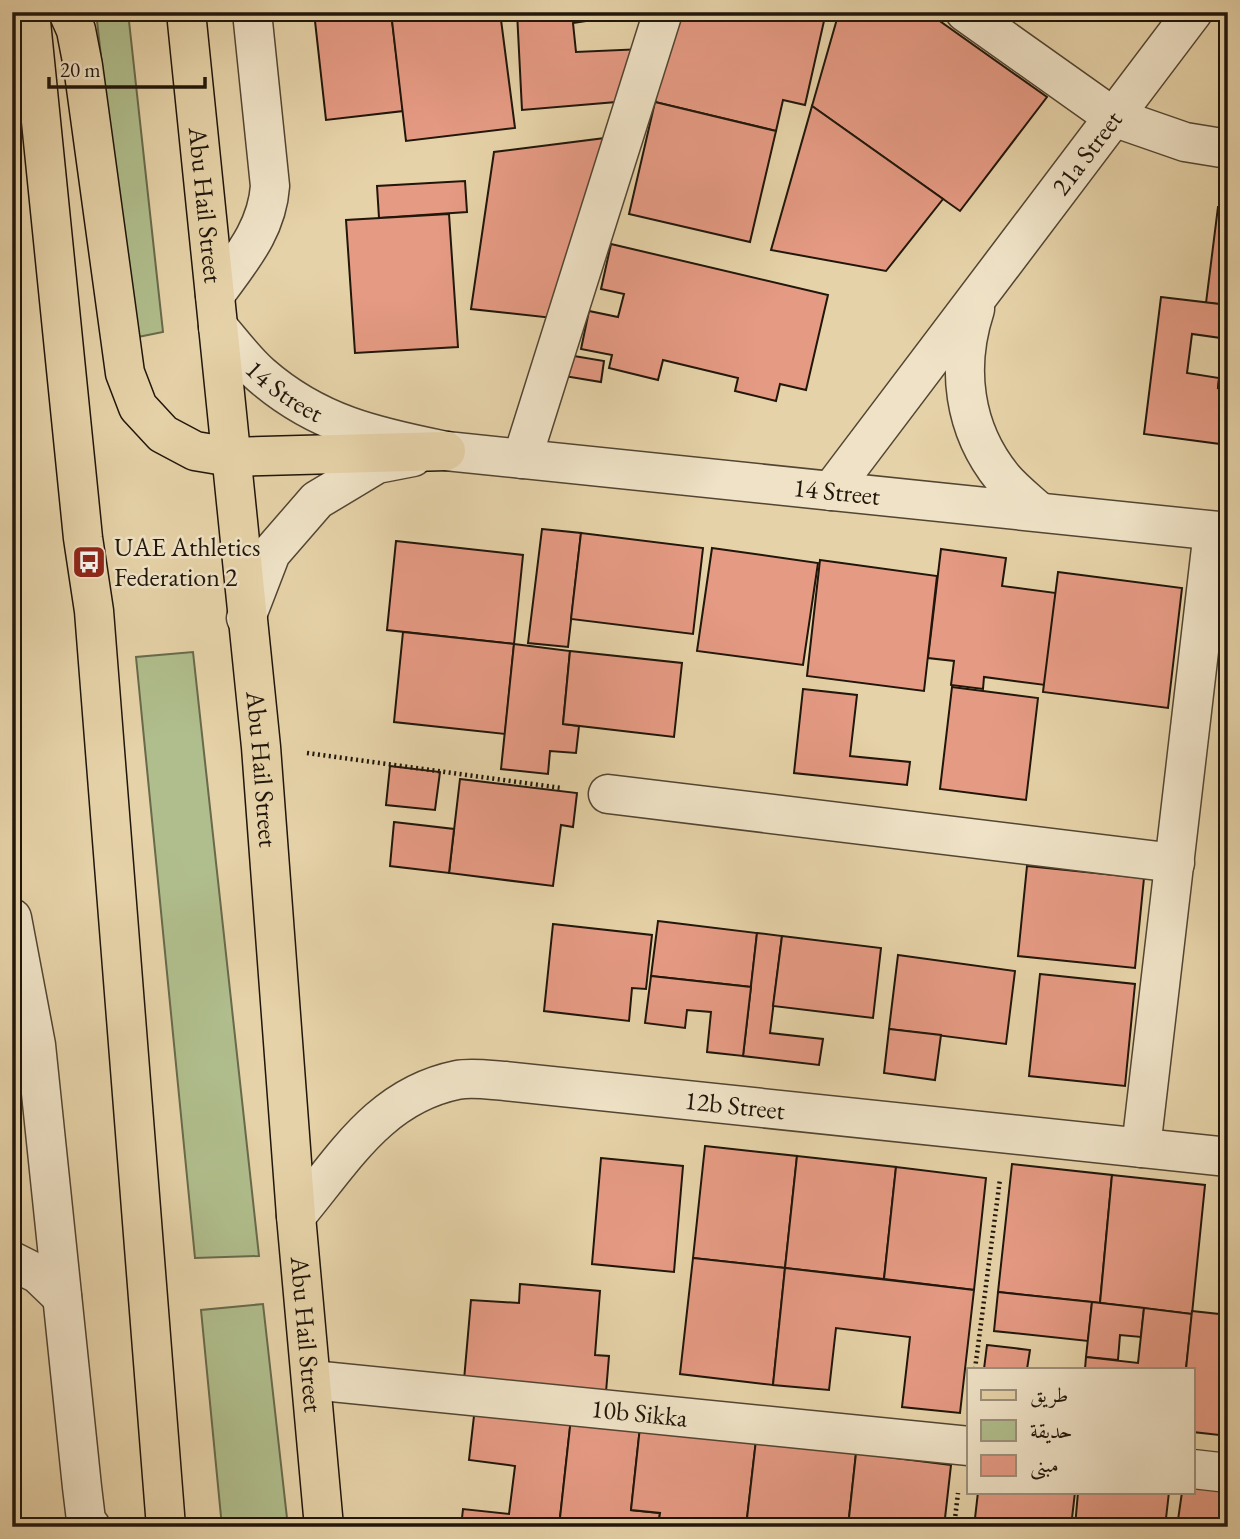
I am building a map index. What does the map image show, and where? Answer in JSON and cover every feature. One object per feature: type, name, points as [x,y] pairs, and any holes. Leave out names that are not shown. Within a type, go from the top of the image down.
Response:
[{"type":"main road","points":[[30,12],[83,538],[94,611],[166,1527]]},
{"type":"main road","points":[[68,12],[76,30],[83,66],[125,373],[138,407],[163,434],[195,451],[231,457],[446,451]]},
{"type":"main road","name":"Abu Hail Street","points":[[186,12],[261,747],[296,1216],[324,1527]]},
{"type":"street","points":[[217,311],[261,229],[269,208],[270,186],[252,12]]},
{"type":"street","points":[[522,459],[663,12]]},
{"type":"street","points":[[965,12],[1113,117],[1185,142],[1228,149]]},
{"type":"street","name":"21a Street","points":[[831,491],[1193,12]]},
{"type":"street","name":"21a Street","points":[[979,293],[965,340],[964,389],[977,436],[1003,478],[1038,512]]},
{"type":"street","name":"14 Street","points":[[217,311],[260,374],[312,412],[370,436],[446,451],[1220,532]]},
{"type":"street","name":"14 Street","points":[[246,618],[271,553],[317,500],[377,464],[446,451]]},
{"type":"street","points":[[1141,1148],[1175,863],[1220,532]]},
{"type":"street","points":[[608,794],[1175,863]]},
{"type":"street","points":[[12,918],[36,1045],[82,1487],[86,1520],[91,1527]]},
{"type":"street","name":"12b Street","points":[[296,1216],[376,1119],[415,1092],[459,1079],[519,1082],[1228,1157]]},
{"type":"street","points":[[12,1261],[38,1274],[62,1297]]},
{"type":"street","name":"10b Sikka","points":[[312,1380],[967,1446]]},
{"type":"street","points":[[1194,1469],[1228,1473]]},
{"type":"path","points":[[261,747],[608,794]]},
{"type":"path","points":[[975,1368],[1006,1134]]},
{"type":"green space","points":[[96,12],[128,12],[163,332],[133,338]]},
{"type":"green space","points":[[193,652],[259,1256],[195,1258],[136,657]]},
{"type":"green space","points":[[263,1304],[288,1527],[222,1527],[201,1310]]},
{"type":"building","points":[[314,12],[391,12],[403,111],[326,120]]},
{"type":"building","points":[[391,12],[500,12],[515,128],[406,141]]},
{"type":"building","points":[[517,12],[645,12],[573,23],[576,52],[643,49],[628,101],[522,110]]},
{"type":"building","points":[[676,12],[788,12],[824,21],[805,105],[783,100],[776,131],[655,102]]},
{"type":"building","points":[[839,12],[927,12],[1047,97],[960,211],[812,106]]},
{"type":"building","points":[[655,102],[776,131],[750,242],[629,214]]},
{"type":"building","points":[[812,106],[943,199],[886,271],[771,250]]},
{"type":"building","points":[[613,137],[562,319],[471,309],[494,152]]},
{"type":"building","points":[[465,181],[467,212],[379,218],[377,186]]},
{"type":"building","points":[[1218,207],[1228,208],[1228,305],[1206,303]]},
{"type":"building","points":[[449,214],[458,347],[355,353],[346,220]]},
{"type":"building","points":[[611,244],[828,295],[806,390],[780,384],[776,401],[735,391],[738,378],[663,360],[658,380],[609,368],[612,355],[581,349],[589,311],[618,317],[624,294],[601,289]]},
{"type":"building","points":[[1161,297],[1228,305],[1228,339],[1192,334],[1187,373],[1219,378],[1218,388],[1228,389],[1228,445],[1144,434]]},
{"type":"building","points":[[1224,339],[1228,339],[1228,389],[1218,388]]},
{"type":"building","points":[[568,355],[604,361],[601,382],[564,376]]},
{"type":"building","points":[[542,529],[581,533],[568,647],[528,643]]},
{"type":"building","points":[[581,533],[703,548],[693,634],[571,619]]},
{"type":"building","points":[[396,541],[523,555],[514,644],[387,630]]},
{"type":"building","points":[[712,548],[818,563],[803,665],[697,651]]},
{"type":"building","points":[[941,549],[1006,558],[1002,586],[1056,593],[1045,685],[984,677],[983,689],[951,685],[954,661],[928,658]]},
{"type":"building","points":[[820,560],[937,576],[924,691],[807,676]]},
{"type":"building","points":[[1058,572],[1182,588],[1168,708],[1043,692]]},
{"type":"building","points":[[403,632],[514,644],[505,734],[394,722]]},
{"type":"building","points":[[514,644],[570,651],[563,724],[579,726],[576,753],[550,751],[548,774],[501,769]]},
{"type":"building","points":[[570,651],[682,663],[674,737],[563,724]]},
{"type":"building","points":[[952,687],[1038,698],[1026,800],[940,789]]},
{"type":"building","points":[[803,689],[857,695],[850,756],[910,762],[907,785],[794,773]]},
{"type":"building","points":[[390,766],[440,772],[435,810],[386,805]]},
{"type":"building","points":[[460,779],[577,793],[573,827],[561,825],[553,886],[449,873]]},
{"type":"building","points":[[394,822],[454,829],[449,873],[390,866]]},
{"type":"building","points":[[1027,866],[1144,878],[1135,968],[1018,956]]},
{"type":"building","points":[[658,921],[757,933],[751,987],[651,976]]},
{"type":"building","points":[[553,924],[652,935],[646,989],[632,988],[629,1021],[544,1011]]},
{"type":"building","points":[[757,933],[782,936],[770,1033],[823,1039],[819,1065],[743,1056]]},
{"type":"building","points":[[782,936],[881,948],[873,1018],[773,1006]]},
{"type":"building","points":[[898,955],[1015,971],[1006,1044],[889,1029]]},
{"type":"building","points":[[1040,974],[1135,984],[1125,1086],[1029,1076]]},
{"type":"building","points":[[651,976],[751,987],[743,1056],[707,1052],[711,1012],[687,1010],[685,1028],[645,1023]]},
{"type":"building","points":[[889,1029],[941,1035],[935,1080],[884,1073]]},
{"type":"building","points":[[705,1146],[797,1156],[785,1268],[693,1258]]},
{"type":"building","points":[[797,1156],[896,1167],[884,1279],[785,1268]]},
{"type":"building","points":[[601,1158],[683,1166],[674,1272],[592,1264]]},
{"type":"building","points":[[1012,1164],[1112,1175],[1100,1303],[998,1292]]},
{"type":"building","points":[[896,1167],[986,1178],[974,1290],[884,1279]]},
{"type":"building","points":[[1112,1175],[1205,1185],[1192,1314],[1100,1303]]},
{"type":"building","points":[[693,1258],[785,1268],[773,1385],[680,1374]]},
{"type":"building","points":[[785,1268],[974,1290],[960,1413],[902,1407],[910,1337],[836,1328],[829,1390],[773,1385]]},
{"type":"building","points":[[520,1284],[600,1291],[595,1355],[609,1356],[606,1392],[464,1380],[471,1300],[519,1303]]},
{"type":"building","points":[[998,1292],[1092,1302],[1088,1341],[994,1331]]},
{"type":"building","points":[[1092,1302],[1144,1308],[1141,1337],[1120,1335],[1118,1360],[1086,1357]]},
{"type":"building","points":[[1144,1308],[1192,1314],[1186,1368],[1085,1368],[1086,1357],[1138,1363]]},
{"type":"building","points":[[1192,1311],[1228,1315],[1228,1436],[1194,1432],[1194,1368],[1186,1368]]},
{"type":"building","points":[[987,1345],[1030,1350],[1027,1368],[984,1368]]},
{"type":"building","points":[[475,1407],[571,1418],[559,1527],[461,1527],[463,1509],[509,1514],[515,1466],[469,1460]]},
{"type":"building","points":[[571,1418],[640,1427],[631,1510],[660,1513],[658,1527],[559,1527]]},
{"type":"building","points":[[640,1427],[756,1440],[746,1527],[711,1523],[711,1527],[658,1527],[660,1513],[631,1510]]},
{"type":"building","points":[[756,1440],[856,1453],[848,1527],[746,1527]]},
{"type":"building","points":[[856,1453],[951,1465],[944,1527],[848,1527]]},
{"type":"building","points":[[1194,1485],[1228,1490],[1228,1527],[1177,1527],[1182,1494],[1194,1494]]},
{"type":"building","points":[[978,1494],[1075,1494],[1071,1527],[974,1527]]},
{"type":"building","points":[[1078,1494],[1169,1494],[1165,1527],[1075,1527]]},
{"type":"place","name":"UAE Athletics Federation 2","points":[[89,562]]}]
